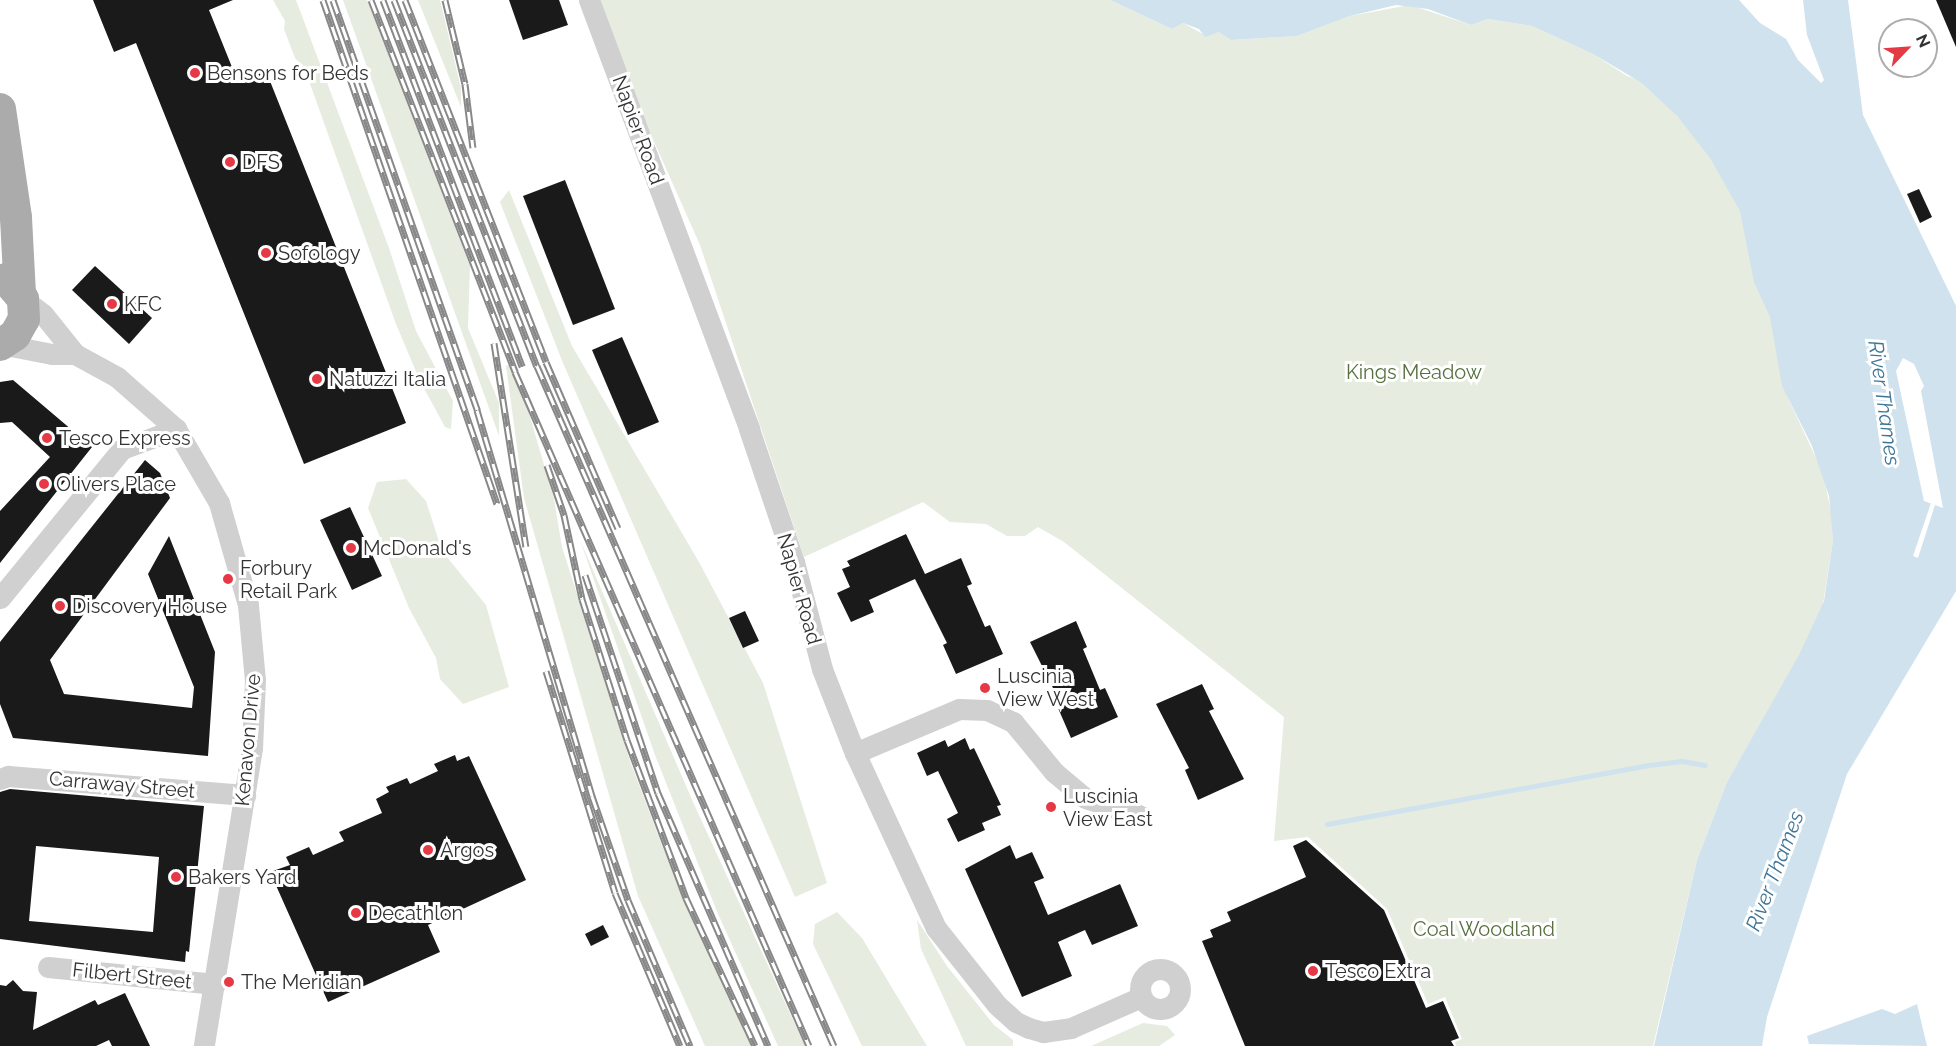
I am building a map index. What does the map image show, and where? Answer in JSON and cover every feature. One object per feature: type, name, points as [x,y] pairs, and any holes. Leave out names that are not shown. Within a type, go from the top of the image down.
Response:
[{"type":"main road","points":[[0,109],[16,218],[14,290],[20,329],[1,344]]},
{"type":"street","name":"Napier Road","points":[[589,0],[749,429],[794,562],[822,669],[855,753],[936,928],[977,983],[1016,1022],[1043,1032],[1082,1025],[1141,997]]},
{"type":"street","name":"Kenavon Drive","points":[[14,290],[50,321],[75,354]]},
{"type":"street","name":"Kenavon Drive","points":[[1,344],[75,354],[117,377],[176,429],[219,503],[248,605],[255,680],[245,795],[204,1046]]},
{"type":"street","points":[[0,598],[122,449],[176,429]]},
{"type":"street","points":[[855,753],[949,713],[987,710],[1013,722],[1054,772],[1085,798],[1139,815]]},
{"type":"street","name":"Carraway Street","points":[[0,779],[8,776],[245,795]]},
{"type":"street","name":"Filbert Street","points":[[48,968],[215,984]]},
{"type":"green space","points":[[273,0],[296,0],[389,248],[416,331],[453,401],[451,429],[445,427],[420,381],[396,324],[304,67],[295,58],[284,29],[285,21]]},
{"type":"green space","points":[[343,0],[367,0],[470,266],[468,328],[499,403],[499,436]]},
{"type":"green space","points":[[418,0],[440,0],[461,88],[461,107]]},
{"type":"green space","name":"Kings Meadow","points":[[600,0],[1110,0],[1172,29],[1183,23],[1203,34],[1220,32],[1231,40],[1297,36],[1350,16],[1410,5],[1471,25],[1488,19],[1532,26],[1593,54],[1627,76],[1651,84],[1657,96],[1721,160],[1767,270],[1787,396],[1823,473],[1832,517],[1833,540],[1823,604],[1827,610],[1727,782],[1697,860],[1653,1046],[1456,1046],[1455,1042],[1462,1039],[1445,997],[1428,1004],[1387,909],[1308,837],[1274,841],[1284,717],[1064,542],[1038,527],[1025,536],[1007,536],[986,524],[950,522],[923,502],[804,557],[700,245],[640,110]]},
{"type":"green space","points":[[509,190],[572,346],[699,562],[763,683],[827,883],[795,897],[563,363],[500,202]]},
{"type":"green space","points":[[514,362],[554,499],[562,547],[630,761],[663,848],[755,1046],[705,1046],[638,896],[524,498],[506,366]]},
{"type":"green space","points":[[406,479],[426,501],[442,551],[486,605],[509,687],[463,704],[440,679],[436,658],[409,608],[368,508],[377,482]]},
{"type":"green space","points":[[580,540],[693,802],[805,1046],[778,1046],[718,914],[655,755]]},
{"type":"green space","points":[[837,912],[862,938],[927,1046],[862,1046],[813,944],[815,924]]},
{"type":"green space","points":[[917,920],[947,966],[994,1025],[1013,1040],[1013,1046],[966,1046],[921,949]]},
{"type":"green space","points":[[1143,1023],[1167,1026],[1175,1035],[1159,1046],[1091,1046]]},
{"type":"water","name":"River Thames","points":[[1110,0],[1739,0],[1760,23],[1786,39],[1798,60],[1821,83],[1824,80],[1807,35],[1803,0],[1848,0],[1863,115],[1956,306],[1956,591],[1847,774],[1767,1017],[1762,1046],[1654,1046],[1697,860],[1727,782],[1799,655],[1824,601],[1833,540],[1829,496],[1812,446],[1782,386],[1770,317],[1754,282],[1740,211],[1710,158],[1678,117],[1642,83],[1593,54],[1532,26],[1488,19],[1471,25],[1428,9],[1396,5],[1350,16],[1297,36],[1231,40],[1219,32],[1205,37],[1199,29],[1183,23],[1172,29]],"holes":[[[1903,358],[1914,364],[1924,386],[1921,391],[1943,508],[1924,501],[1896,371]]]},
{"type":"water","points":[[1917,1004],[1927,1046],[1809,1044],[1807,1036],[1882,1009],[1895,1014]]},
{"type":"pier","points":[[1931,503],[1935,505],[1918,558],[1913,556]]},
{"type":"building","points":[[93,0],[233,0],[209,10],[238,82],[266,71],[406,423],[304,464],[136,43],[114,52]]},
{"type":"building","points":[[509,0],[559,0],[568,25],[523,40]]},
{"type":"building","points":[[1936,0],[1956,0],[1956,47]]},
{"type":"building","points":[[565,180],[615,309],[573,325],[523,196]]},
{"type":"building","points":[[1919,189],[1932,217],[1920,223],[1907,194]]},
{"type":"building","name":"KFC","points":[[95,266],[152,318],[129,344],[72,290]]},
{"type":"building","points":[[622,337],[659,422],[628,435],[592,350]]},
{"type":"building","name":"Olivers Place","points":[[13,380],[92,447],[0,563],[0,511],[50,457],[12,422],[0,423],[0,382]]},
{"type":"building","name":"Discovery House","points":[[145,460],[160,473],[170,498],[50,660],[64,694],[192,708],[194,687],[148,574],[169,536],[215,652],[208,756],[13,738],[0,704],[0,642]]},
{"type":"building","name":"McDonald's","points":[[350,507],[382,576],[352,590],[320,520]]},
{"type":"building","points":[[906,534],[925,574],[961,558],[972,584],[967,586],[985,627],[990,625],[1003,654],[956,674],[943,645],[947,643],[915,579],[869,600],[874,612],[851,622],[837,593],[850,587],[842,569],[850,566],[847,561]]},
{"type":"building","points":[[745,611],[759,641],[743,648],[729,618]]},
{"type":"building","points":[[1076,621],[1087,647],[1083,649],[1100,690],[1105,688],[1118,717],[1071,738],[1058,708],[1062,706],[1030,642]]},
{"type":"building","points":[[1202,684],[1214,709],[1209,711],[1244,779],[1198,800],[1185,770],[1189,768],[1156,704]]},
{"type":"building","points":[[965,738],[970,750],[974,748],[1001,805],[997,806],[1001,815],[982,823],[985,830],[958,842],[947,819],[958,813],[938,771],[927,776],[917,753],[945,740],[948,747]]},
{"type":"building","points":[[455,755],[457,761],[469,756],[526,880],[428,925],[440,952],[328,1002],[270,872],[290,865],[286,857],[309,847],[313,855],[344,841],[339,832],[382,813],[376,799],[389,792],[386,787],[407,778],[410,784],[438,771],[434,764]]},
{"type":"building","name":"Bakers Yard","points":[[10,789],[204,806],[189,952],[186,951],[185,962],[0,939],[0,792]],"holes":[[[36,846],[159,857],[153,932],[29,921]]]},
{"type":"building","name":"Tesco Extra","points":[[1306,840],[1384,910],[1426,1008],[1443,1001],[1459,1038],[1451,1041],[1454,1046],[1245,1046],[1202,941],[1213,937],[1210,930],[1231,921],[1227,912],[1306,877],[1293,846]]},
{"type":"building","points":[[1010,845],[1016,859],[1032,852],[1044,878],[1034,882],[1048,915],[1120,884],[1138,926],[1092,945],[1085,930],[1058,942],[1072,976],[1022,997],[965,869]]},
{"type":"building","points":[[603,925],[609,937],[591,946],[585,934]]},
{"type":"building","points":[[13,980],[23,991],[37,992],[33,1030],[95,1000],[98,1005],[125,993],[150,1046],[112,1046],[109,1040],[96,1046],[0,1046],[0,985],[6,986]]},
{"type":"waterway","points":[[1327,824],[1649,765],[1682,761],[1705,765]]},
{"type":"railway","points":[[323,0],[497,504]]},
{"type":"railway","points":[[333,0],[477,410],[592,796],[628,900],[690,1046]]},
{"type":"railway","points":[[371,0],[515,372],[809,1046]]},
{"type":"railway","points":[[383,0],[522,366]]},
{"type":"railway","points":[[394,0],[537,366],[834,1046]]},
{"type":"railway","points":[[405,0],[546,362],[618,528]]},
{"type":"railway","points":[[445,0],[465,84],[473,148]]},
{"type":"railway","points":[[494,343],[526,547]]},
{"type":"railway","points":[[547,465],[564,515],[582,599],[627,740],[686,898],[755,1046]]},
{"type":"railway","points":[[585,575],[658,793],[768,1046]]},
{"type":"railway","points":[[546,671],[615,893],[680,1046]]},
{"type":"place","name":"Bensons for Beds","points":[[195,73]]},
{"type":"place","name":"DFS","points":[[230,162]]},
{"type":"place","name":"Sofology","points":[[266,253]]},
{"type":"place","name":"KFC","points":[[112,304]]},
{"type":"place","name":"Natuzzi Italia","points":[[317,379]]},
{"type":"place","name":"Tesco Express","points":[[47,438]]},
{"type":"place","name":"Olivers Place","points":[[44,484]]},
{"type":"place","name":"McDonald's","points":[[351,548]]},
{"type":"place","name":"Forbury Retail Park","points":[[228,579]]},
{"type":"place","name":"Discovery House","points":[[60,606]]},
{"type":"place","name":"Luscinia View West","points":[[985,688]]},
{"type":"place","name":"Luscinia View East","points":[[1051,807]]},
{"type":"place","name":"Argos","points":[[428,850]]},
{"type":"place","name":"Bakers Yard","points":[[176,877]]},
{"type":"place","name":"Decathlon","points":[[356,913]]},
{"type":"place","name":"Tesco Extra","points":[[1313,971]]},
{"type":"place","name":"The Meridian","points":[[229,982]]},
{"type":"park label","name":"Coal Woodland","points":[[1484,929]]}]
